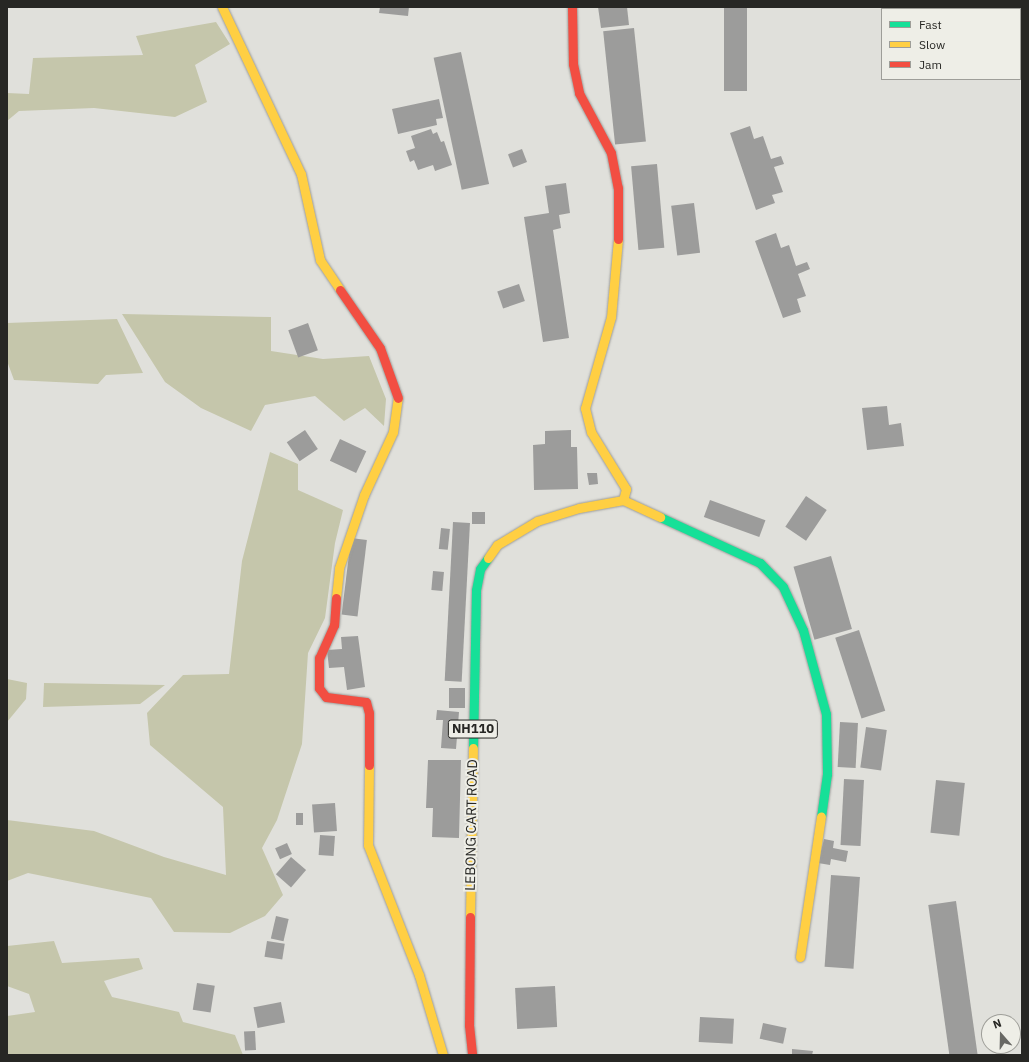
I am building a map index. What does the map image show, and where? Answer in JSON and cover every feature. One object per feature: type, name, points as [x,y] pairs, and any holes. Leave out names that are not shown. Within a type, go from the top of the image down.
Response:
[{"type":"main road","points":[[222,7],[299,168],[320,260],[380,348],[398,398],[393,432],[359,508],[339,568],[334,625],[319,658],[319,688],[326,697],[366,702],[369,713],[368,845],[419,975],[443,1055]]},
{"type":"main road","points":[[572,7],[573,64],[579,93],[611,153],[618,188],[618,261],[611,317],[585,408],[591,432],[626,489],[623,500],[760,563],[783,587],[803,630],[826,714],[827,774],[800,957]]},
{"type":"main road","name":"LEBONG CART ROAD","points":[[472,1055],[469,1025],[470,884],[476,590],[480,569],[497,545],[537,521],[580,508],[623,500]]},
{"type":"green space","points":[[216,22],[230,44],[195,65],[207,102],[175,117],[94,108],[19,111],[7,121],[7,93],[29,94],[33,58],[143,55],[136,36]]},
{"type":"green space","points":[[122,314],[271,317],[271,351],[323,359],[369,356],[386,399],[384,426],[365,408],[344,421],[315,396],[265,405],[251,431],[201,408],[165,382]]},
{"type":"green space","points":[[117,319],[143,373],[106,375],[98,384],[14,380],[7,361],[7,323]]},
{"type":"green space","points":[[270,452],[298,464],[298,490],[343,510],[335,543],[325,618],[308,653],[302,744],[277,820],[262,848],[283,895],[265,916],[230,933],[174,932],[151,898],[28,873],[7,881],[7,820],[94,831],[164,857],[226,875],[223,807],[150,745],[147,713],[183,675],[229,674],[242,561]]},
{"type":"green space","points":[[7,679],[27,683],[26,699],[7,722]]},
{"type":"green space","points":[[44,683],[165,685],[140,704],[43,707]]},
{"type":"green space","points":[[54,941],[62,963],[139,958],[143,969],[104,981],[112,997],[179,1012],[183,1022],[235,1035],[243,1055],[7,1055],[7,1016],[35,1012],[29,994],[7,986],[7,946]]},
{"type":"building","points":[[380,7],[409,7],[408,16],[379,13]]},
{"type":"building","points":[[598,7],[627,7],[629,25],[601,28]]},
{"type":"building","points":[[724,7],[747,7],[747,91],[724,91]]},
{"type":"building","points":[[634,28],[646,141],[615,145],[603,31]]},
{"type":"building","points":[[461,52],[489,184],[462,190],[434,58]]},
{"type":"building","points":[[439,99],[443,118],[436,119],[437,125],[398,134],[392,109]]},
{"type":"building","points":[[750,126],[754,139],[763,136],[771,159],[781,156],[784,164],[774,167],[783,192],[772,195],[775,203],[756,210],[730,133]]},
{"type":"building","points":[[431,129],[433,134],[437,132],[441,142],[444,141],[452,165],[435,171],[433,165],[418,170],[414,160],[410,162],[406,151],[415,148],[411,136]]},
{"type":"building","points":[[522,149],[527,162],[513,167],[508,154]]},
{"type":"building","points":[[657,164],[664,248],[638,250],[631,166]]},
{"type":"building","points":[[566,183],[570,213],[559,215],[561,228],[553,230],[569,338],[543,342],[524,217],[549,213],[545,186]]},
{"type":"building","points":[[694,203],[700,253],[677,255],[671,206]]},
{"type":"building","points":[[776,233],[781,248],[789,245],[796,266],[807,262],[810,269],[798,274],[806,296],[797,299],[801,312],[783,318],[755,241]]},
{"type":"building","points":[[519,284],[525,301],[503,309],[497,291]]},
{"type":"building","points":[[308,323],[318,350],[298,357],[288,330]]},
{"type":"building","points":[[887,406],[889,425],[901,423],[904,446],[867,450],[862,408]]},
{"type":"building","points":[[305,430],[318,449],[300,461],[287,442]]},
{"type":"building","points":[[571,430],[571,447],[577,447],[578,489],[534,490],[533,445],[545,444],[545,431]]},
{"type":"building","points":[[340,439],[366,451],[356,473],[330,461]]},
{"type":"building","points":[[587,473],[597,473],[598,484],[589,485]]},
{"type":"building","points":[[806,496],[827,510],[806,541],[785,527]]},
{"type":"building","points":[[710,500],[765,520],[759,537],[704,517]]},
{"type":"building","points":[[472,512],[485,512],[485,524],[472,524]]},
{"type":"building","points":[[453,522],[470,523],[462,682],[445,681]]},
{"type":"building","points":[[441,528],[450,529],[448,550],[439,549]]},
{"type":"building","points":[[351,538],[367,540],[357,616],[342,614]]},
{"type":"building","points":[[831,556],[852,629],[814,640],[794,567]]},
{"type":"building","points":[[433,571],[444,572],[442,591],[431,590]]},
{"type":"building","points":[[859,630],[885,711],[861,719],[835,638]]},
{"type":"building","points":[[358,636],[365,687],[347,690],[344,667],[329,668],[327,650],[342,649],[341,637]]},
{"type":"building","points":[[449,688],[465,688],[465,708],[449,708]]},
{"type":"building","points":[[437,710],[459,712],[456,749],[441,748],[443,720],[436,720]]},
{"type":"building","points":[[840,722],[858,723],[856,768],[838,767]]},
{"type":"building","points":[[866,727],[887,730],[881,771],[860,768]]},
{"type":"building","points":[[428,760],[461,760],[459,838],[432,837],[433,808],[426,808]]},
{"type":"building","points":[[844,779],[864,780],[861,846],[841,845]]},
{"type":"building","points":[[936,780],[965,783],[959,836],[930,833]]},
{"type":"building","points":[[335,803],[337,831],[314,833],[312,805]]},
{"type":"building","points":[[296,813],[303,813],[303,825],[296,825]]},
{"type":"building","points":[[320,835],[335,836],[334,856],[319,855]]},
{"type":"building","points":[[824,839],[834,841],[833,848],[848,851],[846,862],[831,859],[830,865],[818,863]]},
{"type":"building","points":[[287,843],[292,854],[280,859],[275,848]]},
{"type":"building","points":[[291,857],[306,870],[291,887],[276,874]]},
{"type":"building","points":[[831,875],[860,877],[854,969],[825,967]]},
{"type":"building","points":[[956,901],[978,1055],[949,1055],[928,905]]},
{"type":"building","points":[[276,916],[289,919],[283,941],[271,938]]},
{"type":"building","points":[[267,941],[285,944],[282,960],[264,957]]},
{"type":"building","points":[[197,983],[215,986],[211,1012],[193,1010]]},
{"type":"building","points":[[555,986],[557,1027],[517,1029],[515,988]]},
{"type":"building","points":[[281,1002],[285,1023],[258,1028],[254,1007]]},
{"type":"building","points":[[700,1017],[734,1019],[733,1044],[699,1042]]},
{"type":"building","points":[[763,1023],[786,1028],[783,1044],[760,1039]]},
{"type":"building","points":[[255,1031],[256,1050],[245,1051],[244,1032]]},
{"type":"building","points":[[792,1049],[813,1051],[812,1055],[792,1055]]},
{"type":"traffic: fast","points":[[660,517],[760,563],[783,587],[803,630],[826,714],[827,774],[821,817]]},
{"type":"traffic: fast","points":[[473,748],[476,590],[480,569],[488,558]]},
{"type":"traffic: slow","points":[[222,7],[301,174],[320,260],[340,290]]},
{"type":"traffic: slow","points":[[618,239],[611,317],[585,408],[591,432],[626,489],[623,500],[660,517]]},
{"type":"traffic: slow","points":[[336,598],[339,568],[364,495],[393,432],[398,398]]},
{"type":"traffic: slow","points":[[488,558],[497,545],[537,521],[579,508],[623,500]]},
{"type":"traffic: slow","points":[[470,917],[473,748]]},
{"type":"traffic: slow","points":[[369,765],[368,845],[419,975],[443,1055]]},
{"type":"traffic: slow","points":[[800,957],[821,817]]},
{"type":"traffic: jam","points":[[572,7],[573,64],[579,93],[611,153],[618,188],[618,239]]},
{"type":"traffic: jam","points":[[340,290],[380,348],[398,398]]},
{"type":"traffic: jam","points":[[336,598],[334,625],[319,658],[319,688],[326,697],[366,702],[369,713],[369,765]]},
{"type":"traffic: jam","points":[[470,917],[469,1025],[472,1055]]}]
